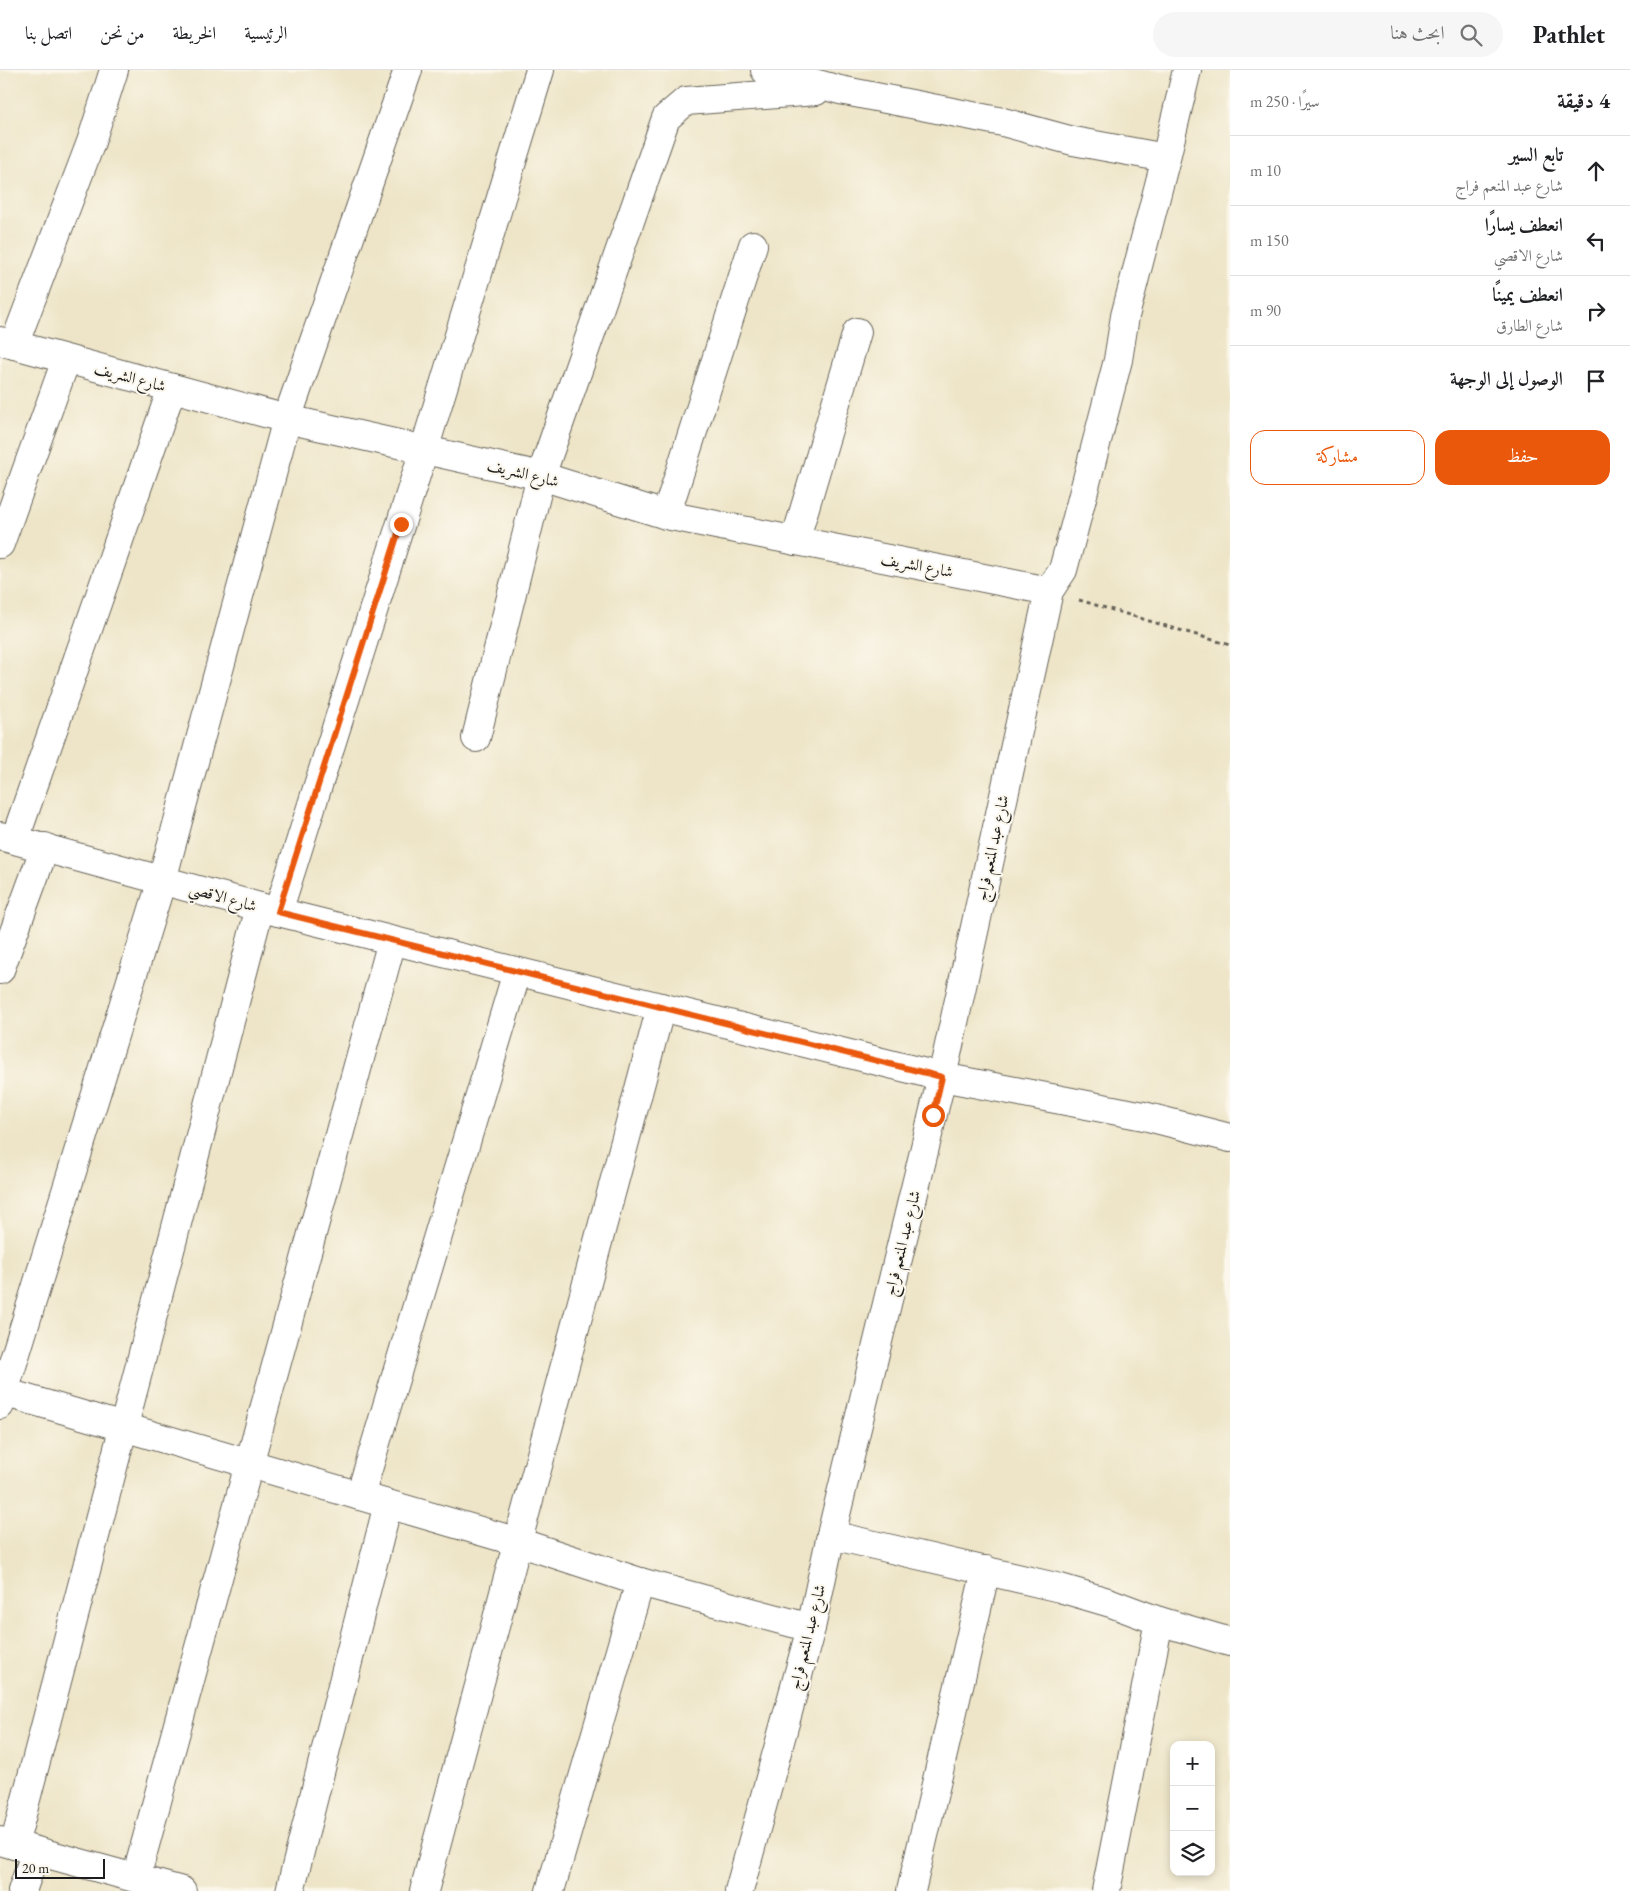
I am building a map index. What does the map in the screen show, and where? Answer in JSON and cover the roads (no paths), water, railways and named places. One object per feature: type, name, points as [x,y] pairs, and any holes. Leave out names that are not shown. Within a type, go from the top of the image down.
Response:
[{"type":"street","points":[[7,343],[91,142],[114,70]]},
{"type":"street","points":[[408,70],[287,419],[162,880],[1,1396],[124,1427],[518,1542],[640,1582],[811,1628]]},
{"type":"street","points":[[22,1891],[17,1845],[124,1427],[269,910],[424,450],[540,70]]},
{"type":"street","points":[[765,70],[840,90],[1003,122],[1073,141],[1166,158]]},
{"type":"street","points":[[1049,591],[1063,570],[1080,506],[1118,360],[1126,316],[1186,70]]},
{"type":"street","points":[[476,738],[541,476],[666,118],[686,101],[840,90]]},
{"type":"street","points":[[666,515],[753,245]]},
{"type":"street","points":[[795,540],[857,332]]},
{"type":"street","name":"شارع الشريف","points":[[7,343],[287,419],[541,476],[666,515],[1049,591]]},
{"type":"street","points":[[0,544],[66,360]]},
{"type":"street","points":[[7,838],[172,388]]},
{"type":"street","name":"شارع عبد المنعم فراج","points":[[739,1891],[811,1628],[831,1536],[942,1077],[1049,591]]},
{"type":"street","name":"شارع الاقصي","points":[[7,838],[269,910],[942,1077],[1144,1116],[1230,1138]]},
{"type":"street","points":[[0,970],[45,847]]},
{"type":"street","points":[[136,1878],[392,941]]},
{"type":"street","points":[[360,1496],[517,972]]},
{"type":"street","points":[[424,1891],[660,1007]]},
{"type":"street","points":[[290,1891],[388,1504]]},
{"type":"street","points":[[831,1536],[1060,1588],[1230,1642]]},
{"type":"street","points":[[911,1891],[986,1570]]},
{"type":"street","points":[[550,1891],[640,1582]]},
{"type":"street","points":[[1106,1891],[1159,1621]]},
{"type":"street","points":[[17,1845],[182,1891]]}]
